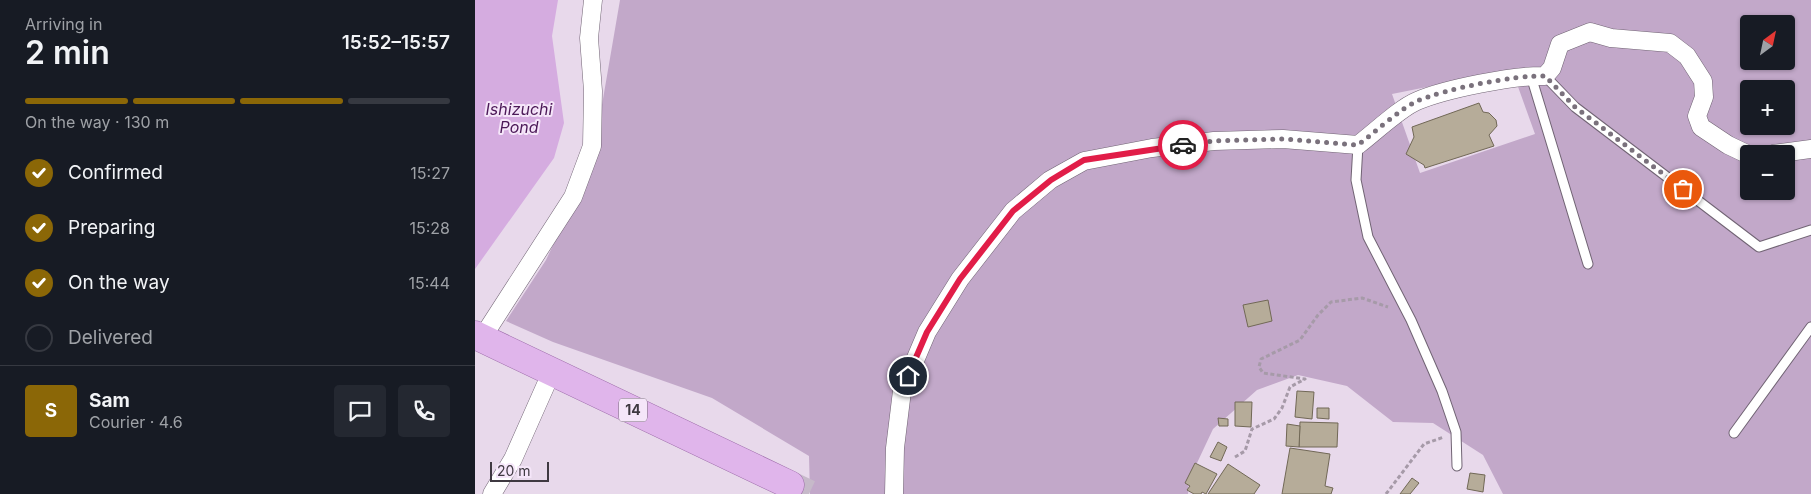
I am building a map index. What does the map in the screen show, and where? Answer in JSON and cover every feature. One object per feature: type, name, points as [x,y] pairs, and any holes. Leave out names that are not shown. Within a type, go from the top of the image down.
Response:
[{"type":"main road","name":"14","points":[[478,336],[790,485]]},
{"type":"street","points":[[478,336],[573,197],[592,146],[593,91],[589,38],[593,0]]},
{"type":"street","points":[[893,494],[895,448],[902,391],[927,332],[960,279],[1013,211],[1051,180],[1084,160],[1152,148],[1214,141],[1283,139],[1358,145],[1415,102],[1452,91],[1538,76],[1552,68],[1560,44],[1590,32],[1611,38],[1670,44],[1687,56],[1703,81],[1704,97],[1697,116],[1701,126],[1728,145],[1740,151]]},
{"type":"street","points":[[1795,151],[1811,149]]},
{"type":"street","points":[[492,494],[513,459],[552,371]]},
{"type":"lane","points":[[1538,76],[1575,107],[1759,247],[1811,230]]},
{"type":"lane","points":[[1538,76],[1588,264]]},
{"type":"lane","points":[[1358,145],[1356,180],[1368,237],[1411,320],[1442,391],[1456,432],[1457,466]]},
{"type":"lane","points":[[1734,433],[1811,327]]},
{"type":"path","points":[[1235,457],[1245,451],[1252,429],[1274,419],[1282,408],[1291,387],[1305,379],[1263,373],[1259,367],[1261,359],[1300,340],[1318,315],[1331,302],[1362,298],[1391,308],[1411,320]]},
{"type":"path","points":[[1386,494],[1424,444],[1456,432]]},
{"type":"shaded area","points":[[620,0],[1811,0],[1811,494],[1503,494],[1483,455],[1433,423],[1393,422],[1347,386],[1298,375],[1257,390],[1213,429],[1189,480],[1188,494],[810,494],[809,456],[712,398],[553,342],[506,321],[546,260],[592,163]],"holes":[[[1512,70],[1535,134],[1420,173],[1392,94]]]},
{"type":"water","name":"Ishizuchi Pond","points":[[475,0],[558,0],[552,36],[564,123],[554,158],[475,269]]},
{"type":"building","points":[[1479,103],[1483,112],[1489,113],[1496,120],[1497,126],[1489,135],[1494,146],[1425,168],[1424,165],[1406,154],[1414,137],[1412,127]]},
{"type":"building","points":[[1268,300],[1272,321],[1248,327],[1243,305]]},
{"type":"building","points":[[1297,391],[1314,392],[1312,419],[1295,417]]},
{"type":"building","points":[[1235,402],[1252,402],[1251,427],[1235,426]]},
{"type":"building","points":[[1317,408],[1329,408],[1329,419],[1317,418]]},
{"type":"building","points":[[1218,418],[1228,419],[1228,426],[1219,426]]},
{"type":"building","points":[[1300,422],[1338,423],[1337,447],[1299,447]]},
{"type":"building","points":[[1287,424],[1300,426],[1299,447],[1286,446]]},
{"type":"building","points":[[1218,442],[1227,447],[1221,461],[1210,457]]},
{"type":"building","points":[[1290,448],[1330,454],[1325,486],[1333,488],[1331,494],[1282,494]]},
{"type":"building","points":[[1195,463],[1217,474],[1206,494],[1202,492],[1201,494],[1194,494],[1187,490],[1190,486],[1185,483]]},
{"type":"building","points":[[1228,464],[1260,485],[1254,494],[1208,494]]},
{"type":"building","points":[[1470,473],[1485,475],[1483,492],[1467,489]]},
{"type":"building","points":[[1412,478],[1419,483],[1410,494],[1400,494]]},
{"type":"tunnel","points":[[790,485],[809,494]]},
{"type":"way so far","points":[[1183,145],[1214,141],[1283,139],[1358,145],[1415,102],[1452,91],[1531,76],[1545,76],[1575,107],[1683,189]]},
{"type":"route","points":[[908,376],[927,332],[960,279],[1013,211],[1051,180],[1084,160],[1152,148],[1183,145]]}]
